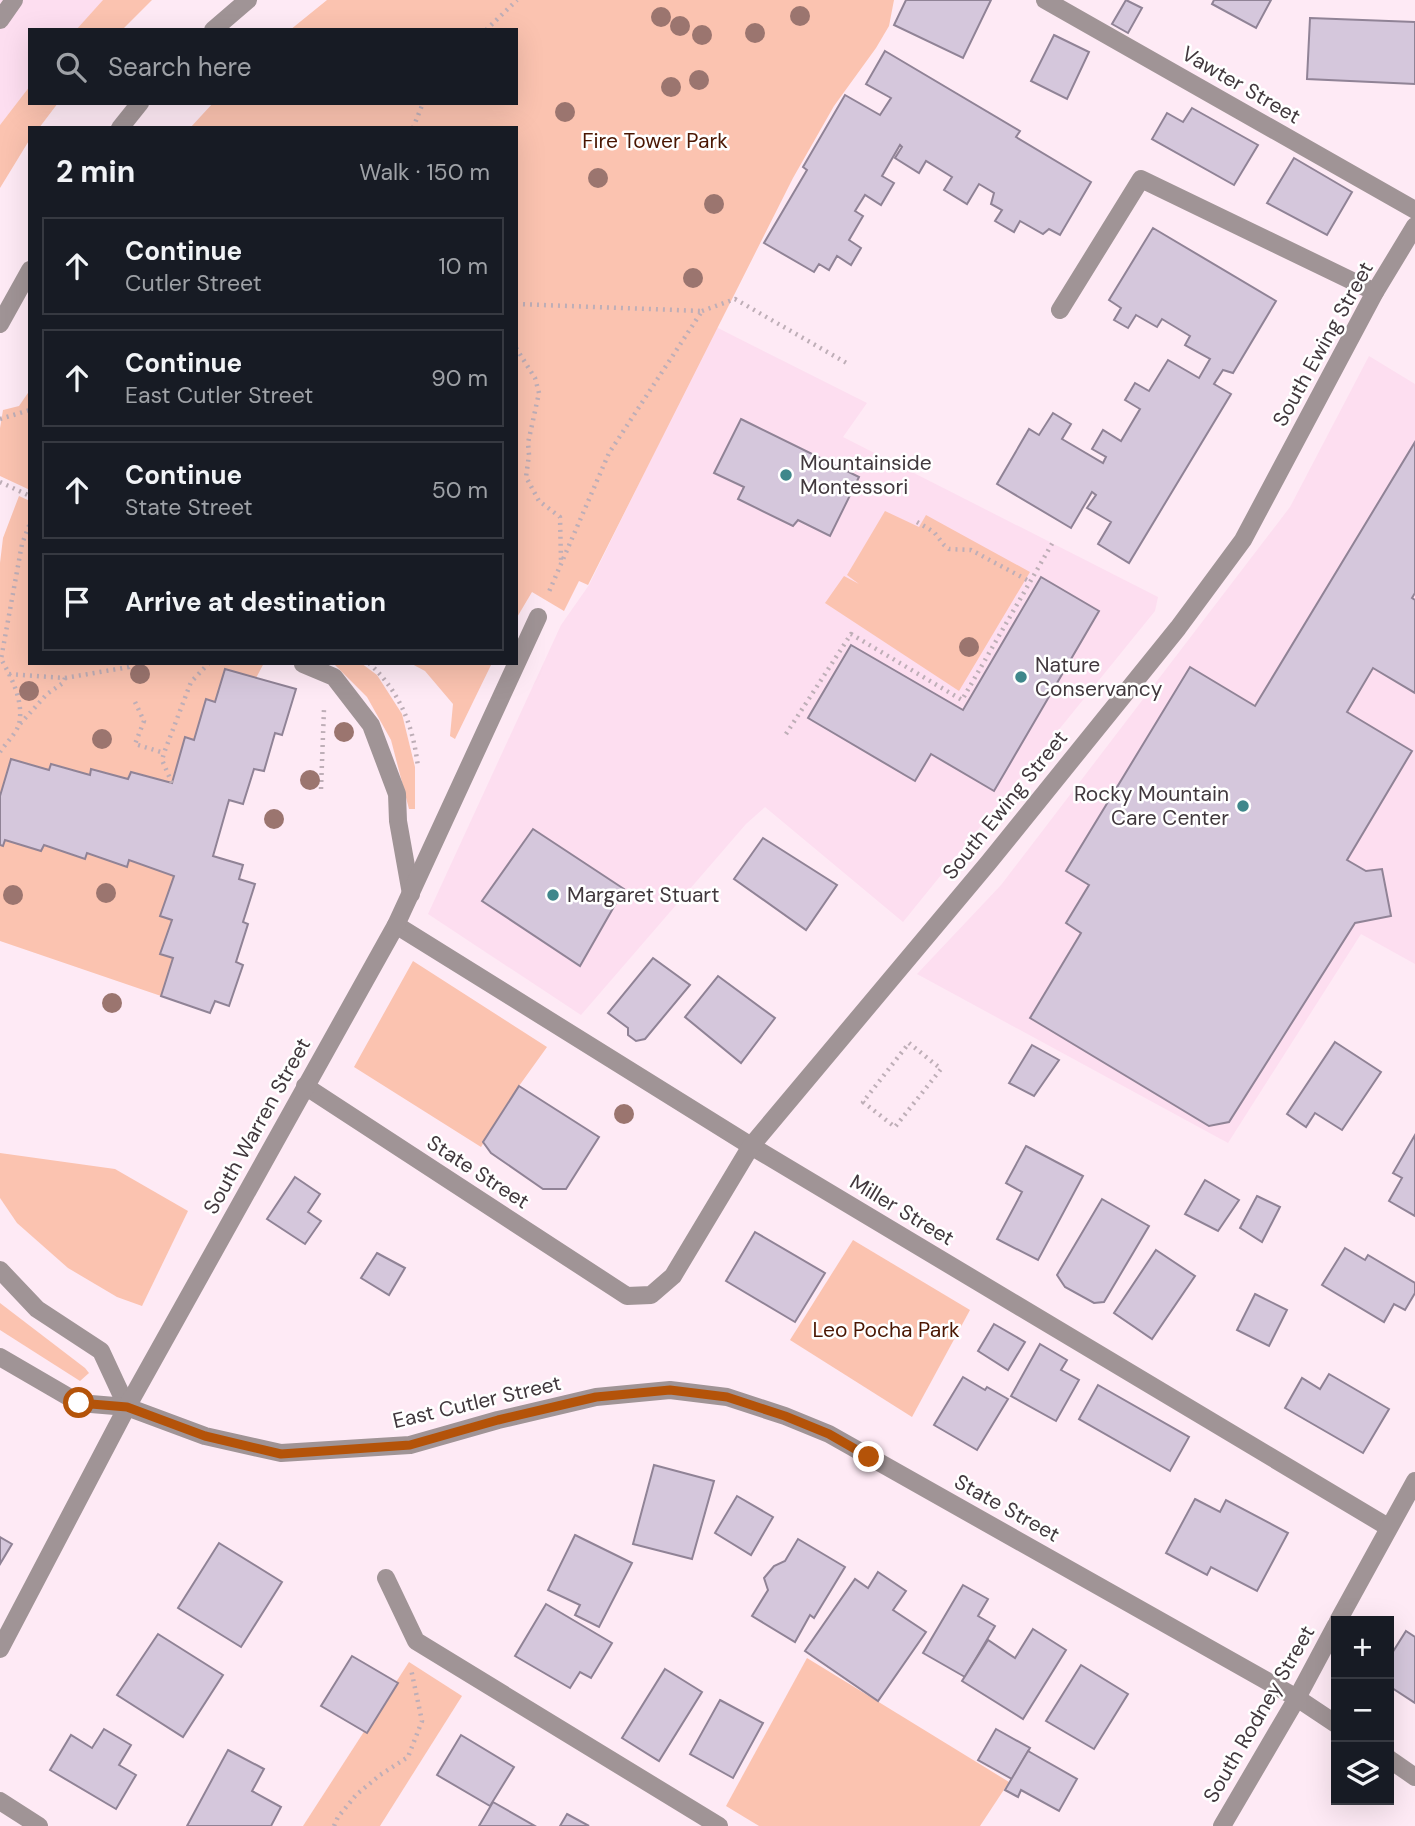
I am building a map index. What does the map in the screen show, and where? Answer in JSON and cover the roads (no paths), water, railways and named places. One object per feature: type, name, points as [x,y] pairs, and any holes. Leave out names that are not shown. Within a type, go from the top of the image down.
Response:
[{"type":"street","points":[[0,20],[14,0]]},
{"type":"street","points":[[214,28],[248,0]]},
{"type":"street","name":"Vawter Street","points":[[1045,0],[1415,210]]},
{"type":"street","points":[[122,126],[138,105]]},
{"type":"street","points":[[1060,310],[1141,179],[1376,292]]},
{"type":"street","name":"South Ewing Street","points":[[627,1296],[651,1295],[673,1276],[751,1146],[989,862],[1178,628],[1235,551],[1376,292],[1415,226]]},
{"type":"street","points":[[0,324],[28,274]]},
{"type":"street","name":"South Warren Street","points":[[518,661],[538,617]]},
{"type":"street","points":[[305,665],[334,677],[371,725],[397,794],[398,821],[411,894]]},
{"type":"street","name":"South Warren Street","points":[[0,1649],[127,1407],[396,925],[516,665]]},
{"type":"street","name":"Miller Street","points":[[396,925],[751,1146],[1388,1527]]},
{"type":"street","name":"State Street","points":[[305,1087],[627,1296]]},
{"type":"street","points":[[0,1270],[37,1309],[101,1351],[127,1407]]},
{"type":"street","name":"East Cutler Street","points":[[0,1357],[79,1403],[127,1407],[205,1436],[281,1454],[410,1445],[498,1420],[596,1397],[634,1394]]},
{"type":"street","name":"State Street","points":[[634,1394],[670,1390],[727,1397],[829,1434],[1297,1698],[1331,1721]]},
{"type":"street","name":"South Rodney Street","points":[[1341,1616],[1415,1481]]},
{"type":"street","points":[[386,1578],[416,1641],[719,1826]]},
{"type":"street","name":"South Rodney Street","points":[[1222,1826],[1331,1634]]},
{"type":"street","points":[[1394,1762],[1415,1777]]},
{"type":"street","points":[[0,1801],[38,1826]]},
{"type":"place","name":"Mountainside Montessori","points":[[786,475]]},
{"type":"place","name":"Nature Conservancy","points":[[1021,677]]},
{"type":"place","name":"Rocky Mountain Care Center","points":[[1243,806]]},
{"type":"place","name":"Margaret Stuart","points":[[553,895]]},
{"type":"park label","name":"Fire Tower Park","points":[[655,141]]},
{"type":"park label","name":"Leo Pocha Park","points":[[886,1330]]}]
